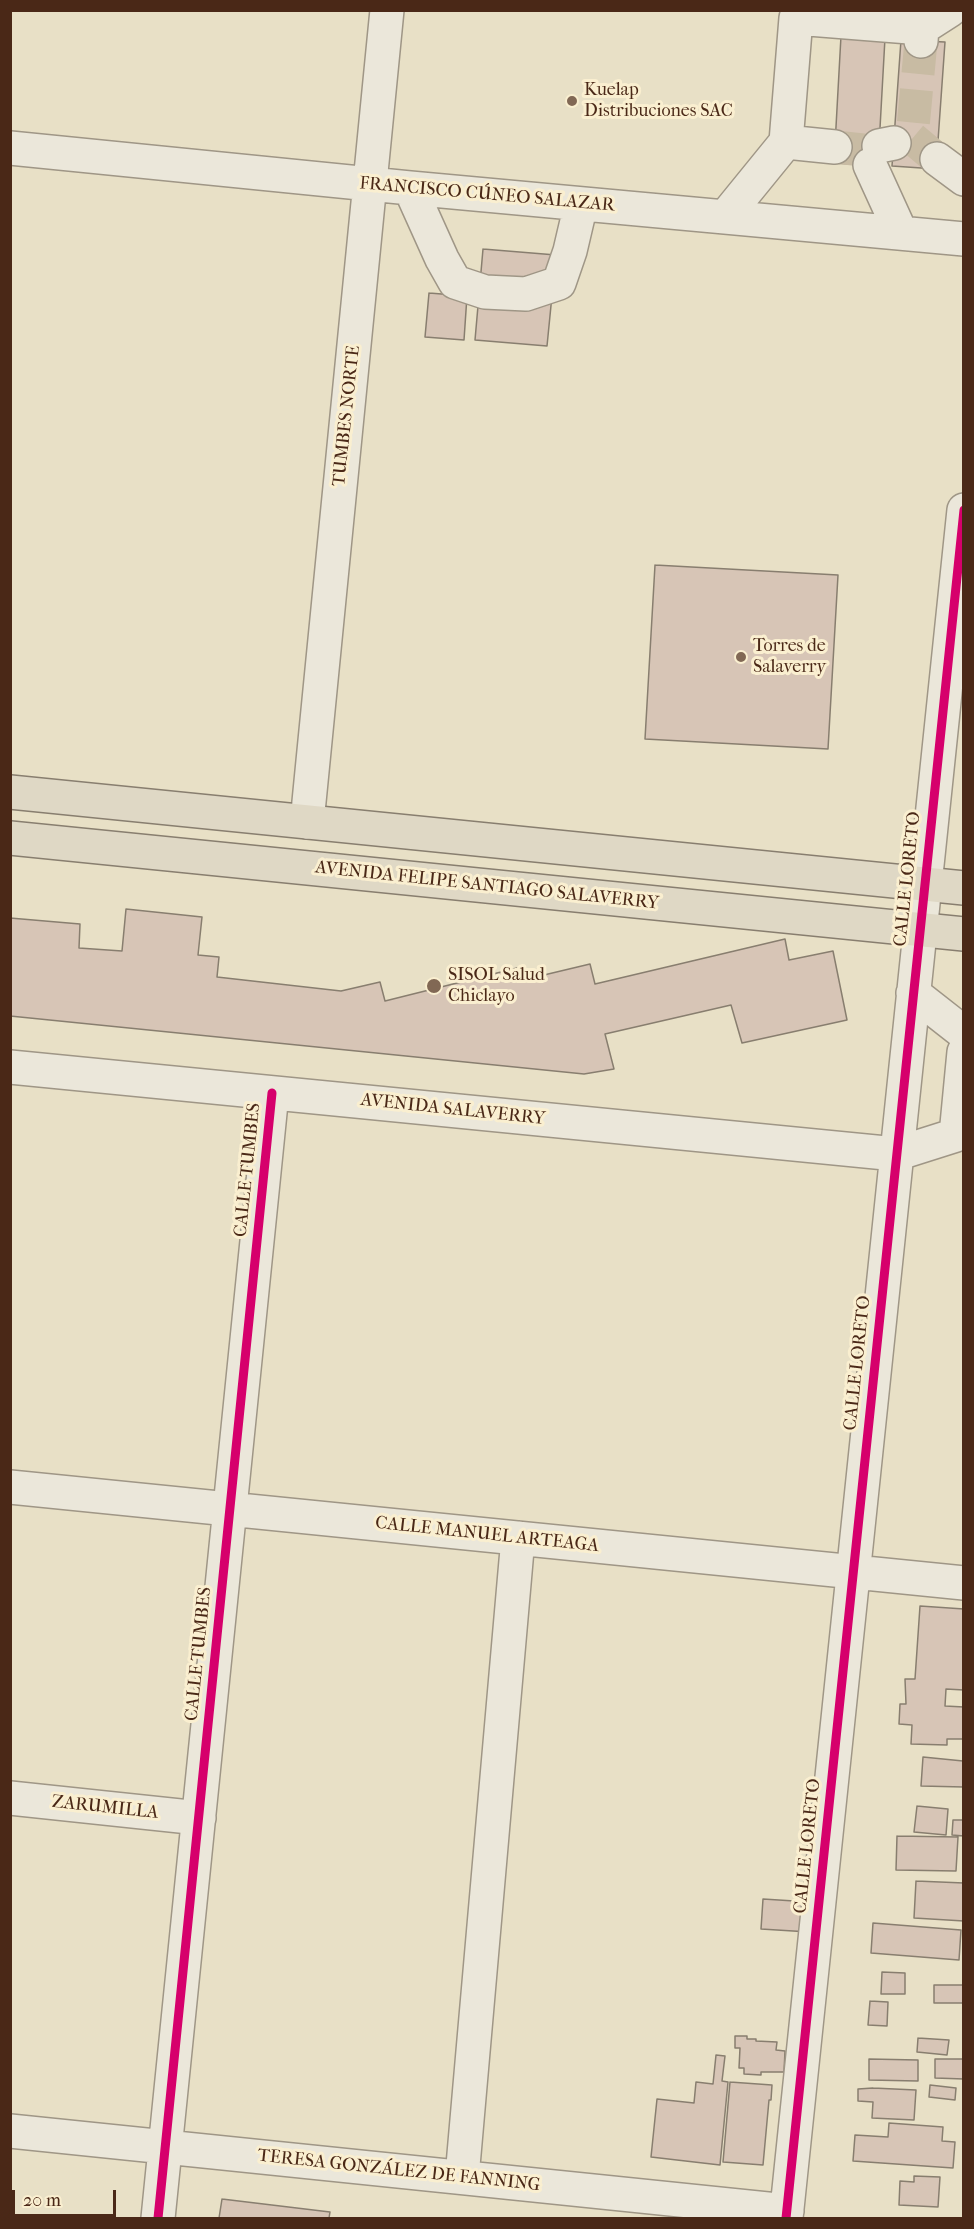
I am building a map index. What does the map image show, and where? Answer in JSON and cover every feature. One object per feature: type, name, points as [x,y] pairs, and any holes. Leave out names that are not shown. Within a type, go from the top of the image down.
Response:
[{"type":"main road","points":[[10,792],[963,888]]},
{"type":"main road","name":"AVENIDA FELIPE SANTIAGO SALAVERRY","points":[[10,838],[963,934]]},
{"type":"street","name":"TUMBES NORTE","points":[[307,822],[387,10]]},
{"type":"street","points":[[725,217],[786,142],[796,18],[922,34],[950,10]]},
{"type":"street","points":[[786,142],[835,147]]},
{"type":"street","name":"FRANCISCO CÚNEO SALAZAR","points":[[10,148],[963,239]]},
{"type":"street","points":[[881,152],[901,233]]},
{"type":"street","points":[[937,159],[963,179]]},
{"type":"street","points":[[410,188],[455,282],[485,292],[526,294],[559,283],[570,251],[581,204]]},
{"type":"street","name":"CALLE LORETO","points":[[786,2215],[963,510]]},
{"type":"street","points":[[913,993],[963,1033]]},
{"type":"street","points":[[896,1154],[956,1136],[963,1063]]},
{"type":"street","name":"AVENIDA SALAVERRY","points":[[10,1068],[896,1154]]},
{"type":"street","name":"CALLE TUMBES","points":[[158,2218],[272,1093]]},
{"type":"street","name":"CALLE MANUEL ARTEAGA","points":[[10,1487],[963,1583]]},
{"type":"street","points":[[462,2177],[518,1538]]},
{"type":"street","name":"ZARUMILLA","points":[[10,1798],[199,1818]]},
{"type":"street","name":"TERESA GONZÁLEZ DE FANNING","points":[[10,2131],[462,2177],[786,2215]]},
{"type":"building","points":[[841,36],[885,38],[879,146],[870,165],[834,163]]},
{"type":"building","points":[[901,40],[945,42],[936,169],[892,166]]},
{"type":"building","points":[[483,249],[556,255],[547,346],[475,340]]},
{"type":"building","points":[[429,293],[467,296],[464,340],[425,337]]},
{"type":"building","name":"Torres de Salaverry","points":[[655,565],[838,575],[828,749],[645,739]]},
{"type":"building","points":[[126,909],[202,917],[198,955],[219,957],[217,977],[341,991],[380,982],[385,1001],[521,967],[523,980],[590,964],[595,984],[785,939],[789,960],[833,951],[847,1020],[742,1043],[731,1005],[605,1034],[614,1069],[584,1074],[10,1016],[10,918],[80,924],[79,948],[122,951]]},
{"type":"building","points":[[920,1606],[964,1609],[964,1690],[946,1689],[945,1706],[964,1707],[964,1739],[947,1739],[947,1745],[911,1744],[912,1725],[899,1724],[900,1704],[906,1704],[905,1679],[915,1679]]},
{"type":"building","points":[[923,1757],[963,1761],[964,1787],[921,1786]]},
{"type":"building","points":[[917,1806],[948,1809],[946,1835],[914,1832]]},
{"type":"building","points":[[953,1820],[964,1820],[964,1836],[952,1835]]},
{"type":"building","points":[[897,1836],[958,1837],[956,1871],[896,1870]]},
{"type":"building","points":[[916,1881],[964,1883],[964,1921],[914,1918]]},
{"type":"building","points":[[763,1899],[810,1902],[809,1932],[761,1929]]},
{"type":"building","points":[[873,1923],[961,1930],[959,1960],[871,1953]]},
{"type":"building","points":[[882,1972],[905,1973],[905,1994],[881,1994]]},
{"type":"building","points":[[934,1985],[964,1985],[964,2003],[934,2003]]},
{"type":"building","points":[[870,2001],[888,2002],[887,2026],[868,2025]]},
{"type":"building","points":[[735,2036],[747,2036],[747,2039],[756,2039],[756,2041],[777,2042],[776,2050],[785,2051],[784,2072],[761,2072],[761,2075],[744,2074],[744,2068],[739,2068],[740,2048],[735,2048]]},
{"type":"building","points":[[918,2038],[949,2040],[947,2055],[917,2052]]},
{"type":"building","points":[[716,2055],[725,2056],[722,2081],[728,2082],[720,2165],[651,2157],[657,2099],[694,2103],[696,2082],[713,2084]]},
{"type":"building","points":[[869,2059],[918,2060],[918,2081],[869,2080]]},
{"type":"building","points":[[935,2059],[964,2059],[964,2079],[935,2078]]},
{"type":"building","points":[[730,2082],[772,2085],[763,2165],[723,2162]]},
{"type":"building","points":[[930,2085],[956,2088],[955,2100],[929,2097]]},
{"type":"building","points":[[858,2089],[916,2090],[914,2120],[872,2118],[873,2102],[858,2101]]},
{"type":"building","points":[[889,2123],[943,2127],[942,2141],[955,2142],[953,2168],[853,2161],[855,2135],[888,2137]]},
{"type":"building","points":[[914,2176],[940,2177],[938,2207],[899,2205],[900,2181],[914,2182]]},
{"type":"building","points":[[222,2199],[330,2212],[329,2218],[219,2218]]},
{"type":"tunnel","points":[[921,41],[912,138],[937,159]]},
{"type":"tunnel","points":[[835,147],[863,150],[870,165]]},
{"type":"cycle path","points":[[786,2218],[964,510]]},
{"type":"cycle path","points":[[158,2218],[272,1093]]},
{"type":"place","name":"Kuelap Distribuciones SAC","points":[[572,101]]},
{"type":"place","name":"Torres de Salaverry","points":[[741,657]]},
{"type":"place","name":"SISOL Salud Chiclayo","points":[[434,986]]}]
